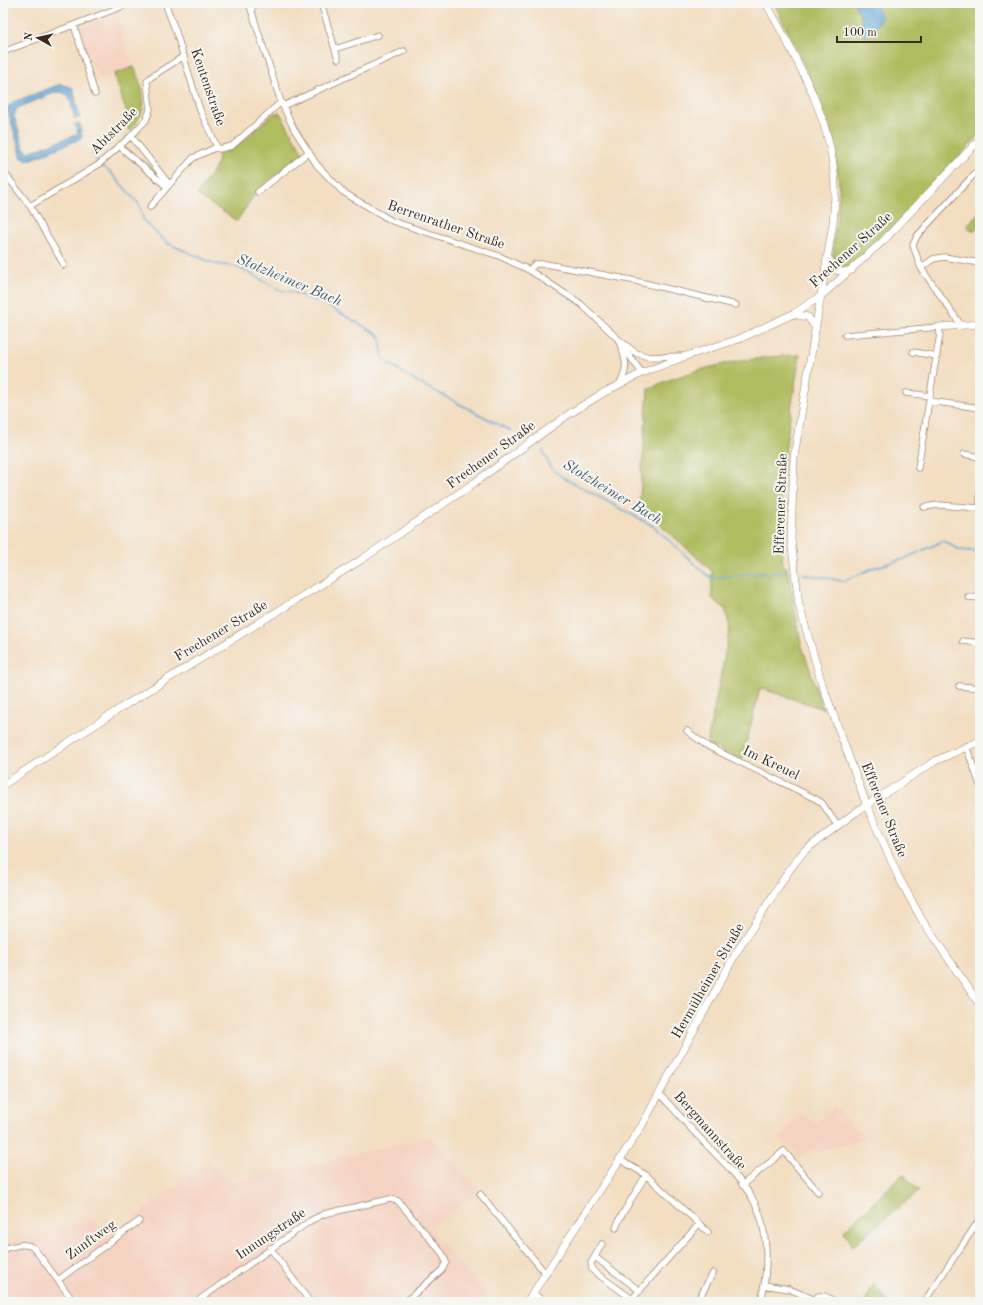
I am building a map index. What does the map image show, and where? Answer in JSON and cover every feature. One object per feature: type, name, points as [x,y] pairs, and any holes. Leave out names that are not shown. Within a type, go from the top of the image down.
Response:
[{"type":"street","points":[[3,52],[131,3]]},
{"type":"street","name":"Keutenstraße","points":[[164,3],[184,56],[200,110],[219,149],[232,146],[282,104]]},
{"type":"street","points":[[250,5],[263,3]]},
{"type":"street","points":[[323,3],[338,59]]},
{"type":"street","name":"Efferener Straße","points":[[766,3],[807,79],[825,127],[833,168],[835,190],[834,223],[794,457],[791,531],[792,562],[799,605],[822,684],[867,806],[898,876],[915,908],[980,1005]]},
{"type":"street","name":"Berrenrather Straße","points":[[250,5],[282,104],[309,152],[325,174],[343,192],[379,215],[423,233],[499,256],[529,270],[581,304],[618,339],[636,353],[649,357],[686,356]]},
{"type":"street","points":[[74,25],[95,94]]},
{"type":"street","points":[[335,49],[378,35]]},
{"type":"street","points":[[282,104],[404,52]]},
{"type":"street","name":"Abtstraße","points":[[30,206],[91,170],[131,136],[149,115],[150,110],[147,81],[184,56]]},
{"type":"street","points":[[131,136],[168,186]]},
{"type":"street","name":"Frechener Straße","points":[[3,785],[127,704],[361,560],[468,487],[569,414],[619,384],[642,373],[686,356],[739,339],[793,314],[821,296],[883,241],[980,139]]},
{"type":"street","points":[[119,146],[168,186]]},
{"type":"street","points":[[150,207],[192,158],[217,147]]},
{"type":"street","points":[[258,192],[309,152]]},
{"type":"street","points":[[961,325],[921,268],[913,245],[917,236],[980,168]]},
{"type":"street","points":[[3,171],[30,206],[64,265]]},
{"type":"street","points":[[921,268],[933,259],[944,257],[980,263]]},
{"type":"street","points":[[828,258],[836,270],[842,272],[852,270]]},
{"type":"street","points":[[529,270],[535,264],[546,264],[631,280],[736,306]]},
{"type":"street","points":[[793,314],[808,317],[816,328]]},
{"type":"street","points":[[845,335],[980,324]]},
{"type":"street","points":[[918,468],[940,334],[939,327]]},
{"type":"street","name":"Berrenrather Straße","points":[[618,339],[642,373]]},
{"type":"street","name":"Berrenrather Straße","points":[[618,339],[627,365],[624,377],[619,384]]},
{"type":"street","points":[[913,352],[936,356]]},
{"type":"street","points":[[906,393],[980,408]]},
{"type":"street","points":[[964,454],[980,457]]},
{"type":"street","points":[[980,492],[980,503]]},
{"type":"street","points":[[924,507],[939,505],[980,508]]},
{"type":"street","points":[[968,597],[980,598]]},
{"type":"street","points":[[963,642],[980,643]]},
{"type":"street","points":[[959,686],[980,688]]},
{"type":"street","name":"Im Kreuel","points":[[687,731],[707,746],[816,799],[822,803],[837,825]]},
{"type":"street","name":"Hermülheimer Straße","points":[[527,1302],[641,1127],[733,958],[790,869],[804,851],[837,825],[935,761],[980,741]]},
{"type":"street","points":[[966,746],[980,785]]},
{"type":"street","name":"Bergmannstraße","points":[[659,1094],[742,1185],[752,1198],[761,1218],[765,1241],[764,1285],[761,1302]]},
{"type":"street","name":"Bergmannstraße","points":[[742,1185],[784,1151],[818,1192]]},
{"type":"street","points":[[620,1159],[646,1175],[708,1232]]},
{"type":"street","points":[[616,1228],[620,1218],[646,1175]]},
{"type":"street","points":[[480,1194],[546,1274]]},
{"type":"street","name":"Innungstraße","points":[[196,1302],[310,1221],[324,1214],[395,1199],[442,1252],[446,1262],[442,1270],[405,1302]]},
{"type":"street","points":[[924,1302],[980,1219]]},
{"type":"street","name":"Zunftweg","points":[[58,1280],[139,1221]]},
{"type":"street","points":[[602,1244],[591,1263],[592,1270],[629,1299],[633,1298],[640,1291],[699,1224]]},
{"type":"street","points":[[3,1249],[21,1245],[30,1245],[74,1302]]},
{"type":"street","points":[[270,1248],[310,1302]]},
{"type":"street","points":[[595,1256],[640,1291]]},
{"type":"street","points":[[697,1302],[713,1273]]},
{"type":"street","points":[[764,1285],[789,1289],[813,1301],[818,1296],[822,1295],[836,1302]]},
{"type":"street","points":[[533,1293],[544,1302]]},
{"type":"shaded area","points":[[117,15],[124,34],[121,35],[134,67],[96,80],[95,78],[97,77],[80,31],[82,28]]},
{"type":"shaded area","points":[[834,1106],[866,1138],[820,1152],[819,1149],[808,1152],[807,1150],[800,1157],[790,1145],[787,1147],[779,1138],[801,1112],[816,1124]]},
{"type":"shaded area","points":[[431,1137],[480,1191],[430,1229],[487,1295],[478,1302],[3,1302],[3,1243],[94,1220],[107,1238],[208,1162],[230,1182]]},
{"type":"green space","points":[[774,3],[976,3],[974,5],[980,13],[980,134],[881,240],[848,268],[838,268],[833,262],[839,186],[831,138],[816,92]]},
{"type":"green space","points":[[134,67],[141,85],[144,100],[141,115],[130,131],[126,126],[130,122],[114,74]]},
{"type":"green space","points":[[274,113],[280,113],[303,153],[258,189],[237,221],[197,195],[216,166],[219,154],[235,148]]},
{"type":"green space","points":[[980,211],[980,225],[973,232],[967,226]]},
{"type":"green space","points":[[800,355],[784,460],[781,539],[783,566],[787,568],[801,643],[823,709],[760,688],[742,760],[707,744],[730,628],[725,609],[712,598],[712,571],[653,518],[639,510],[648,389],[666,381],[722,364],[761,358]]},
{"type":"green space","points":[[903,1174],[919,1191],[853,1246],[844,1231]]},
{"type":"green space","points":[[874,1284],[888,1302],[864,1302]]},
{"type":"water","points":[[854,3],[874,3],[882,17],[876,27],[865,38],[861,17]]},
{"type":"water","points":[[61,84],[73,88],[80,118],[75,119],[70,101],[66,94],[62,92],[57,92],[17,108],[14,116],[24,149],[29,152],[76,135],[78,133],[75,124],[80,123],[82,138],[30,160],[22,158],[7,108],[13,102]]},
{"type":"waterway","name":"Stotzheimer Bach","points":[[92,152],[97,163]]},
{"type":"waterway","name":"Stotzheimer Bach","points":[[103,167],[110,172],[139,204],[144,221],[167,243],[215,264],[238,267],[280,290],[293,292],[327,305],[380,336],[383,359],[410,378],[511,431]]},
{"type":"waterway","name":"Stotzheimer Bach","points":[[543,451],[550,467],[562,477],[653,526],[707,575],[714,578],[747,574],[786,572]]},
{"type":"waterway","name":"Stotzheimer Bach","points":[[803,574],[844,581],[873,568],[904,559],[943,541],[960,550],[980,552]]}]
